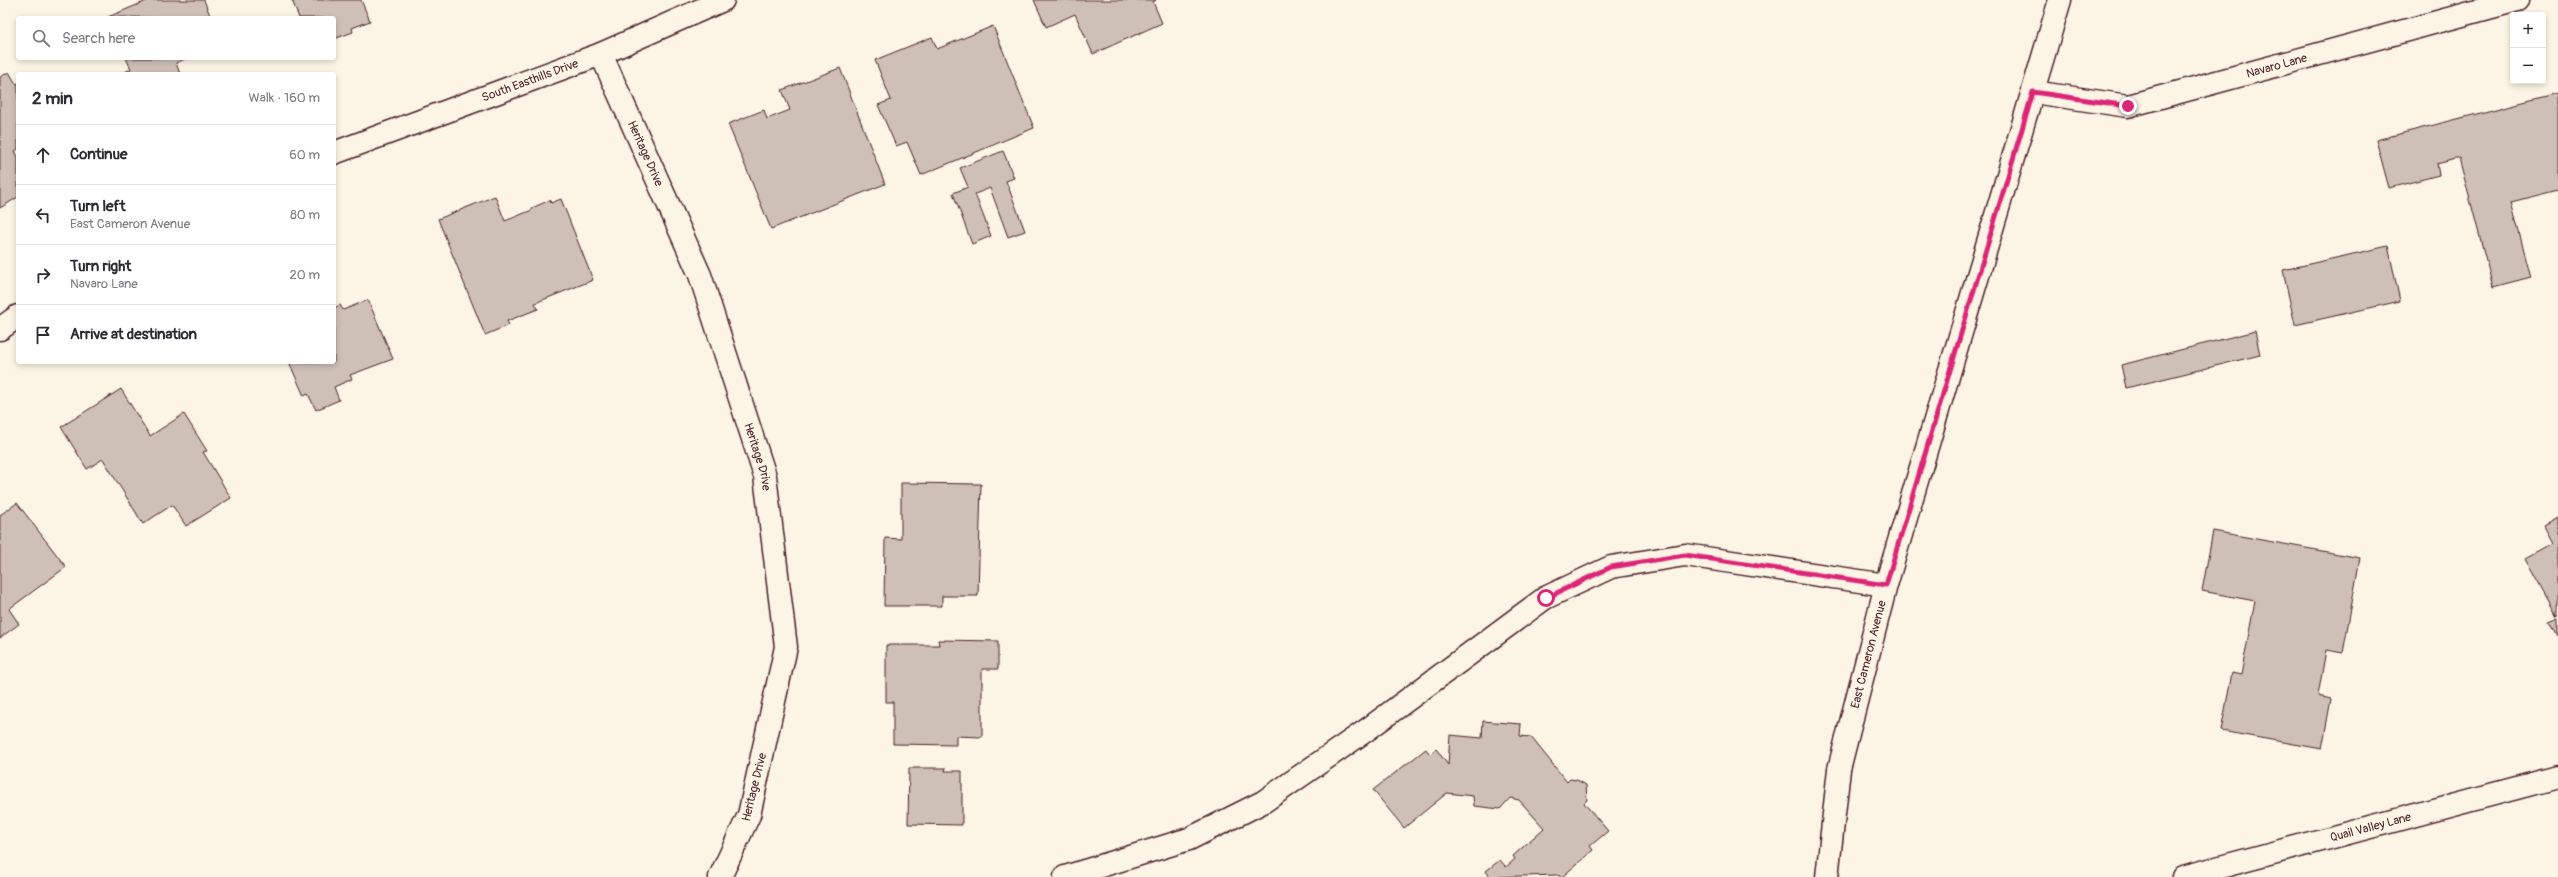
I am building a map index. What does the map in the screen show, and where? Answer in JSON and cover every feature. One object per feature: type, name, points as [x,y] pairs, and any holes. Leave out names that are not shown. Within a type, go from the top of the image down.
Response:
[{"type":"street","name":"South Easthills Drive","points":[[336,152],[601,54],[723,0]]},
{"type":"street","name":"East Cameron Avenue","points":[[1827,877],[1839,769],[1886,585],[2060,0]]},
{"type":"street","name":"Navaro Lane","points":[[2033,92],[2128,106],[2518,0]]},
{"type":"street","name":"Heritage Drive","points":[[601,54],[700,275],[765,476],[786,647],[749,816],[720,877]]},
{"type":"street","points":[[0,329],[16,317]]},
{"type":"street","points":[[1065,877],[1189,839],[1263,802],[1368,729],[1546,598],[1611,567],[1685,555],[1886,585]]},
{"type":"street","name":"Quail Valley Lane","points":[[2183,877],[2558,778]]},
{"type":"building","points":[[149,0],[204,0],[210,16],[110,16]]},
{"type":"building","points":[[292,0],[361,0],[370,21],[352,28],[353,32],[336,38],[336,16],[298,16]]},
{"type":"building","points":[[1034,0],[1156,0],[1153,2],[1162,23],[1093,54],[1075,14],[1046,27]]},
{"type":"building","points":[[993,26],[1034,128],[921,175],[907,142],[896,146],[878,105],[891,100],[875,60],[932,37],[937,49]]},
{"type":"building","points":[[127,60],[183,60],[176,63],[179,72],[124,72],[131,69]]},
{"type":"building","points":[[840,68],[885,184],[771,229],[728,124],[764,110],[767,119],[790,110],[782,90]]},
{"type":"building","points":[[9,72],[16,84],[16,198],[0,208],[0,77]]},
{"type":"building","points":[[2558,93],[2558,190],[2511,202],[2531,277],[2493,287],[2459,158],[2437,164],[2439,175],[2389,188],[2376,140]]},
{"type":"building","points":[[1003,151],[1014,178],[1006,181],[1025,231],[1008,237],[990,188],[975,194],[991,236],[972,244],[953,193],[968,187],[960,168]]},
{"type":"building","points":[[495,196],[505,221],[532,210],[532,208],[550,200],[551,203],[561,199],[593,280],[535,303],[538,309],[507,321],[509,325],[485,335],[438,219]]},
{"type":"building","points":[[2388,246],[2400,301],[2295,325],[2283,270]]},
{"type":"building","points":[[368,300],[393,359],[350,375],[352,379],[334,387],[339,400],[316,410],[308,394],[304,396],[290,364],[336,364],[336,307],[340,305],[343,310]]},
{"type":"building","points":[[2255,331],[2260,355],[2126,388],[2121,365]]},
{"type":"building","points":[[121,389],[150,436],[184,414],[207,451],[203,452],[231,498],[186,526],[172,505],[143,524],[103,459],[87,469],[61,427]]},
{"type":"building","points":[[901,483],[981,484],[978,596],[942,596],[942,606],[884,606],[885,538],[901,539]]},
{"type":"building","points":[[17,503],[66,567],[9,609],[19,624],[0,638],[0,515]]},
{"type":"building","points":[[2558,518],[2558,616],[2526,558],[2553,543],[2544,526]]},
{"type":"building","points":[[2213,531],[2360,558],[2343,653],[2326,650],[2318,696],[2331,699],[2322,749],[2221,731],[2232,673],[2241,675],[2255,601],[2202,591]]},
{"type":"building","points":[[2558,618],[2558,636],[2550,621]]},
{"type":"building","points":[[938,640],[998,641],[998,669],[982,669],[982,737],[956,736],[956,745],[893,744],[893,702],[886,702],[886,645],[939,645]]},
{"type":"building","points":[[1483,721],[1521,724],[1520,736],[1531,737],[1567,782],[1570,779],[1577,780],[1586,785],[1587,800],[1584,803],[1608,831],[1590,846],[1593,850],[1562,877],[1557,875],[1490,877],[1486,871],[1500,860],[1506,867],[1515,859],[1513,856],[1544,828],[1519,800],[1510,798],[1500,809],[1474,806],[1473,796],[1447,793],[1404,828],[1373,790],[1426,749],[1430,754],[1436,749],[1448,765],[1450,735],[1482,738]]},
{"type":"building","points":[[909,768],[946,768],[945,771],[962,771],[962,825],[908,824]]},
{"type":"route","points":[[1546,598],[1611,567],[1685,555],[1886,585],[2033,92],[2128,106]]}]
